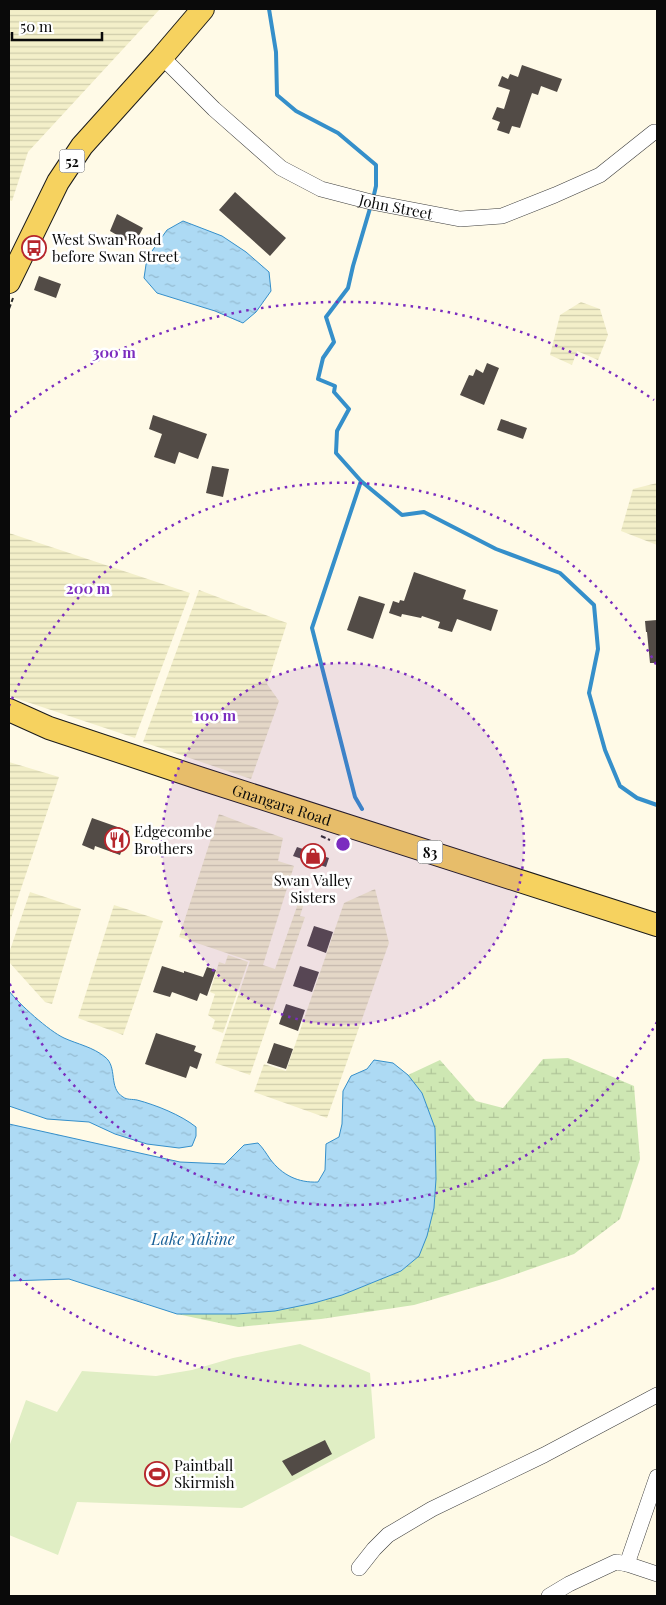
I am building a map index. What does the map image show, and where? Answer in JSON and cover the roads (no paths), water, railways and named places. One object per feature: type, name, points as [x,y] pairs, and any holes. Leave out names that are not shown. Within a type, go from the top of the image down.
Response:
[{"type":"main road","name":"52","points":[[13,287],[58,182],[82,146],[203,9]]},
{"type":"main road","name":"Gnangara Road","points":[[9,710],[49,728]]},
{"type":"main road","name":"Gnangara Road","points":[[9,718],[49,728],[657,925]]},
{"type":"street","name":"John Street","points":[[162,57],[214,109],[281,168],[321,189],[371,202],[460,219],[502,216],[556,195],[600,175],[654,132],[657,132]]},
{"type":"street","points":[[359,1568],[388,1535],[432,1509],[544,1455],[657,1395]]},
{"type":"street","points":[[627,1564],[657,1477]]},
{"type":"street","points":[[549,1596],[569,1584],[616,1562],[657,1574]]},
{"type":"water","points":[[183,221],[222,236],[246,252],[269,272],[271,291],[256,312],[243,323],[215,311],[157,293],[144,278],[147,258],[167,230]]},
{"type":"water","points":[[9,991],[50,1030],[105,1057],[111,1066],[118,1093],[123,1097],[160,1108],[183,1118],[196,1127],[196,1136],[192,1146],[179,1148],[147,1144],[115,1134],[89,1122],[47,1119],[9,1106]]},
{"type":"water","name":"Lake Yakine","points":[[374,1060],[393,1063],[408,1075],[422,1093],[435,1128],[436,1179],[434,1208],[427,1236],[419,1256],[401,1271],[342,1295],[314,1303],[275,1311],[237,1314],[177,1314],[69,1279],[9,1281],[9,1124],[180,1162],[225,1164],[244,1145],[258,1143],[275,1165],[285,1174],[304,1181],[318,1182],[325,1170],[326,1144],[339,1137],[342,1124],[343,1091],[351,1076],[367,1069]]},
{"type":"waterway","points":[[269,9],[276,52],[277,95],[296,111],[338,133],[376,165],[376,186],[373,199]]},
{"type":"waterway","points":[[371,205],[348,288],[326,317],[334,342],[323,358],[318,379],[335,386],[334,392],[349,409],[337,431],[336,453],[361,481],[402,515],[424,512],[496,549],[560,573],[594,605],[598,649],[589,693],[605,750],[620,786],[637,798],[657,805]]},
{"type":"waterway","points":[[361,481],[312,628],[355,797],[362,809]]},
{"type":"place","name":"West Swan Road before Swan Street","points":[[34,248]]},
{"type":"place","name":"Edgecombe Brothers","points":[[117,840]]},
{"type":"place","name":"Swan Valley Sisters","points":[[313,856]]},
{"type":"place","name":"Paintball Skirmish","points":[[157,1474]]}]
